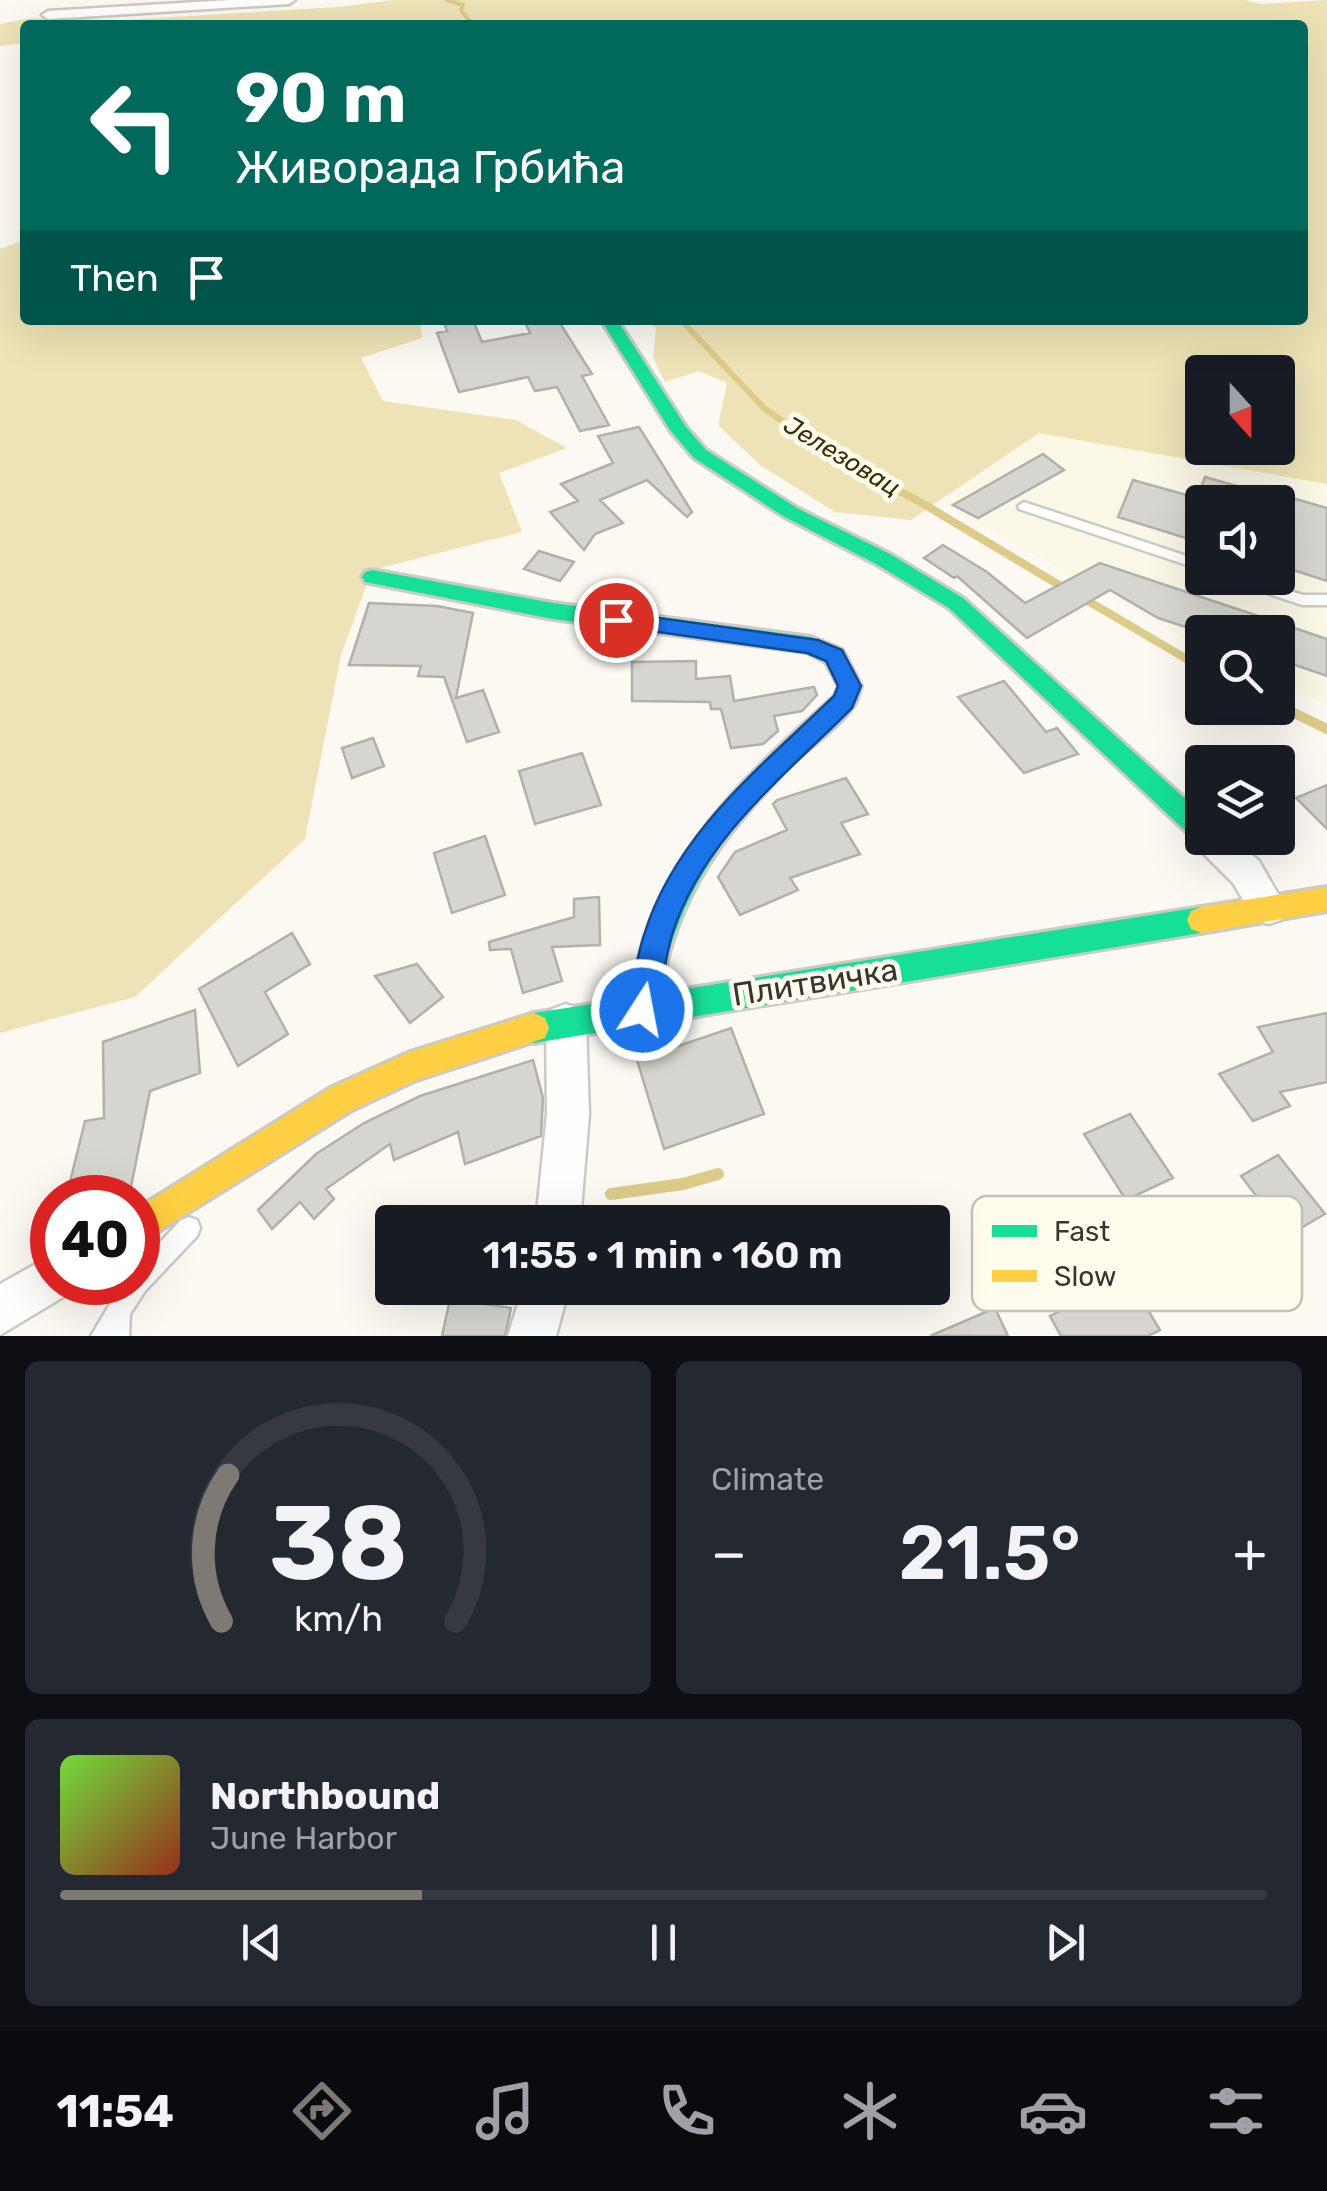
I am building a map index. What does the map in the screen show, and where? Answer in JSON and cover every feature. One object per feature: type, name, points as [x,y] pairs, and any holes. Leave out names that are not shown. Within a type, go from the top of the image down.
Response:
[{"type":"street","points":[[66,0],[46,13],[57,16],[289,0]]},
{"type":"street","points":[[613,325],[678,430],[700,454],[776,504],[956,602],[1185,814]]},
{"type":"street","points":[[372,576],[554,611],[810,646],[840,662],[850,686],[844,701],[724,819],[689,867],[658,934],[642,1010]]},
{"type":"street","points":[[1228,855],[1246,872],[1268,908]]},
{"type":"street","name":"Плитвичка","points":[[160,1214],[314,1116],[371,1085],[477,1044],[642,1010],[1327,900]]},
{"type":"street","points":[[560,1205],[568,1114],[566,1023]]},
{"type":"street","points":[[0,1311],[30,1292]]},
{"type":"street","points":[[532,1336],[541,1305]]},
{"type":"lane","points":[[1024,506],[1185,560]]},
{"type":"lane","points":[[1287,595],[1302,600],[1327,600]]},
{"type":"lane","points":[[160,1259],[221,1193],[222,1176]]},
{"type":"lane","points":[[103,1336],[118,1324]]},
{"type":"shaded area","points":[[394,0],[1244,0],[1261,4],[1327,0],[1327,484],[1220,465],[1295,465],[1295,355],[1185,355],[1185,459],[1039,433],[911,520],[835,512],[760,465],[718,425],[727,383],[699,371],[665,382],[653,358],[653,325],[1308,325],[1308,20],[123,20]]},
{"type":"shaded area","points":[[31,18],[123,20],[21,20]]},
{"type":"shaded area","points":[[20,20],[20,44],[0,46],[0,24]]},
{"type":"shaded area","points":[[20,242],[20,325],[421,325],[422,338],[361,358],[383,401],[516,420],[567,448],[499,473],[522,532],[372,570],[341,655],[305,839],[135,997],[0,1033],[0,249]]},
{"type":"shaded area","points":[[1039,433],[1185,459],[1185,465],[1220,465],[1327,484],[1327,703],[1295,693],[1295,615],[1185,615],[1185,639],[944,504]]},
{"type":"building","points":[[445,325],[475,325],[482,342],[530,333],[526,325],[561,325],[592,374],[582,376],[609,425],[580,431],[557,387],[535,391],[528,377],[459,392],[437,333],[447,331]]},
{"type":"building","points":[[639,427],[692,512],[687,517],[647,480],[600,500],[623,523],[595,534],[584,550],[550,512],[578,501],[561,484],[613,463],[598,436]]},
{"type":"building","points":[[1043,454],[1064,470],[978,518],[953,505]]},
{"type":"building","points":[[1205,477],[1233,485],[1202,485]]},
{"type":"building","points":[[1133,480],[1185,495],[1185,538],[1118,517]]},
{"type":"building","points":[[1295,499],[1327,508],[1327,581],[1295,571]]},
{"type":"building","points":[[943,545],[987,572],[1025,603],[1100,563],[1185,591],[1185,595],[1255,615],[1185,615],[1185,627],[1158,618],[1110,590],[1027,638],[957,576],[954,578],[924,558]]},
{"type":"building","points":[[539,551],[574,562],[560,581],[524,569]]},
{"type":"building","points":[[369,603],[437,606],[473,613],[456,698],[483,690],[499,732],[467,742],[444,677],[418,676],[421,666],[349,665]]},
{"type":"building","points":[[1295,628],[1327,639],[1327,676],[1295,665]]},
{"type":"building","points":[[696,661],[696,679],[730,676],[734,701],[814,687],[817,695],[802,711],[774,716],[778,731],[763,744],[731,748],[721,709],[711,709],[710,702],[632,701],[632,662]]},
{"type":"building","points":[[1004,681],[1046,732],[1057,728],[1078,754],[1024,773],[958,697]]},
{"type":"building","points":[[373,738],[384,766],[352,778],[342,748]]},
{"type":"building","points":[[582,753],[601,805],[535,824],[519,771]]},
{"type":"building","points":[[846,778],[868,814],[841,823],[860,854],[790,878],[798,890],[740,915],[718,877],[735,852],[787,830],[773,804],[777,800]]},
{"type":"building","points":[[1327,785],[1327,829],[1296,798]]},
{"type":"building","points":[[485,836],[505,895],[452,913],[434,853]]},
{"type":"building","points":[[599,897],[600,945],[552,947],[562,981],[523,993],[511,949],[490,950],[489,942],[574,917],[574,899]]},
{"type":"building","points":[[292,933],[310,964],[265,992],[288,1034],[238,1066],[199,989]]},
{"type":"building","points":[[417,964],[443,997],[410,1023],[375,976]]},
{"type":"building","points":[[195,1010],[200,1073],[150,1091],[133,1175],[72,1175],[85,1121],[104,1118],[103,1042]]},
{"type":"building","points":[[1327,1013],[1327,1082],[1280,1092],[1290,1106],[1253,1121],[1219,1074],[1273,1052],[1258,1027]]},
{"type":"building","points":[[731,1028],[764,1114],[664,1149],[637,1060]]},
{"type":"building","points":[[533,1060],[543,1098],[541,1136],[465,1164],[458,1132],[394,1160],[390,1144],[326,1189],[334,1199],[314,1219],[300,1202],[272,1229],[258,1210],[316,1154],[364,1123],[420,1096]]},
{"type":"building","points":[[1130,1114],[1173,1178],[1135,1196],[1123,1196],[1084,1134]]},
{"type":"building","points":[[1278,1155],[1325,1214],[1302,1227],[1302,1196],[1256,1196],[1241,1176]]},
{"type":"building","points":[[449,1305],[511,1308],[505,1336],[442,1336]]},
{"type":"building","points":[[996,1311],[1008,1336],[930,1336]]},
{"type":"building","points":[[1060,1311],[1149,1311],[1160,1330],[1148,1336],[1061,1336],[1050,1316]]},
{"type":"waterway","name":"Јелезовац","points":[[447,0],[463,5],[461,10],[468,20]]},
{"type":"waterway","name":"Јелезовац","points":[[686,325],[764,408],[819,447]]},
{"type":"waterway","points":[[814,445],[922,503],[1069,591]]},
{"type":"waterway","points":[[1083,598],[1185,658]]},
{"type":"waterway","points":[[1295,713],[1327,729]]},
{"type":"waterway","points":[[611,1194],[683,1184],[718,1174]]},
{"type":"traffic: fast","points":[[612,325],[679,430],[700,454],[790,512],[883,559],[956,603],[1185,814]]},
{"type":"traffic: fast","points":[[372,577],[553,611],[811,645],[834,656],[850,686],[844,701],[736,807],[691,866],[658,934],[642,1010]]},
{"type":"traffic: fast","points":[[534,1028],[1201,920]]},
{"type":"traffic: slow","points":[[1201,920],[1327,899]]},
{"type":"traffic: slow","points":[[160,1213],[341,1099],[410,1067],[534,1028]]},
{"type":"route","points":[[616,620],[810,646],[840,662],[850,686],[844,701],[724,819],[689,867],[658,934],[642,1010]]}]
